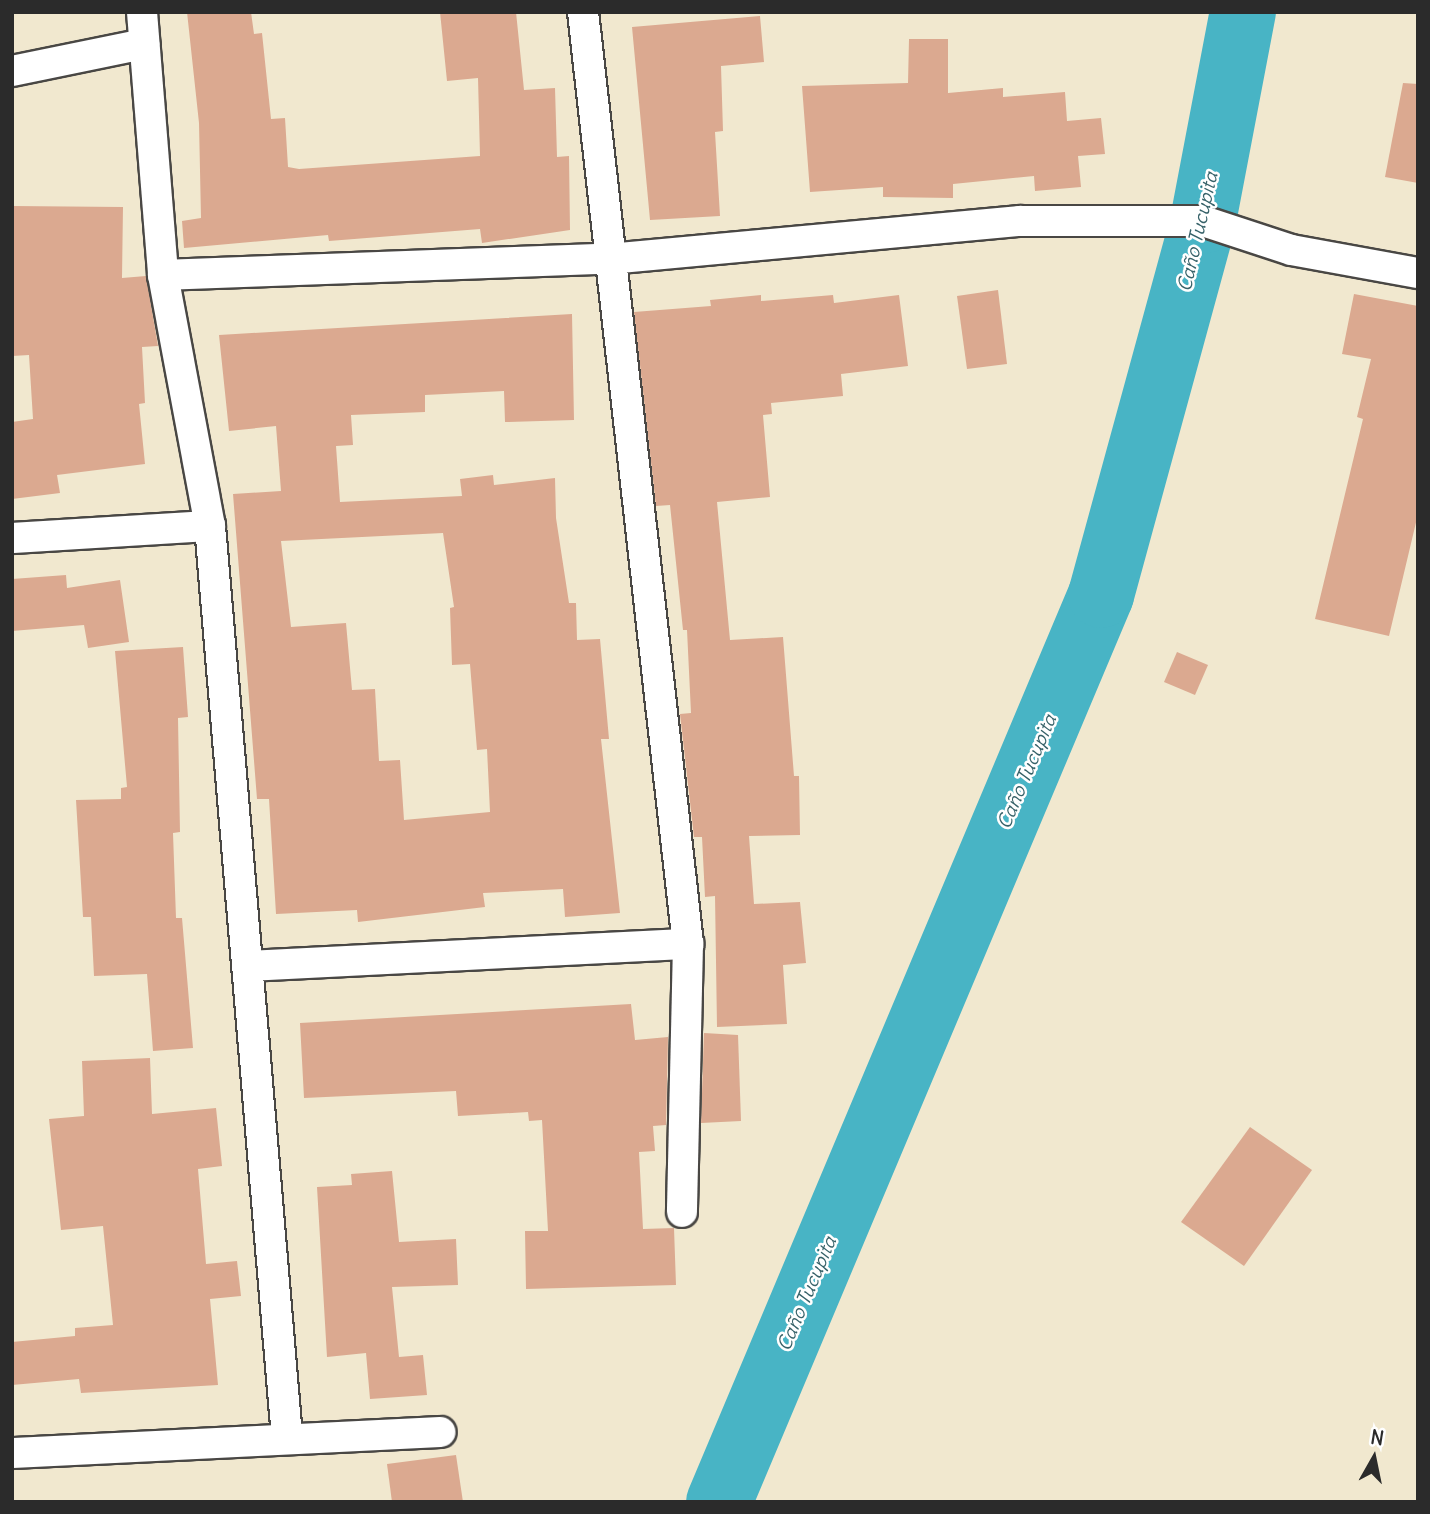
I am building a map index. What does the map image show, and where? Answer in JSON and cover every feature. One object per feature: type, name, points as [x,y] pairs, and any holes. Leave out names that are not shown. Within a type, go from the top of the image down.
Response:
[{"type":"street","points":[[142,12],[163,275],[211,526],[287,1438]]},
{"type":"street","points":[[583,12],[688,944],[682,1212]]},
{"type":"street","points":[[12,71],[144,44]]},
{"type":"street","points":[[163,275],[609,259],[1020,221],[1203,221],[1291,250],[1418,273]]},
{"type":"street","points":[[12,538],[211,526]]},
{"type":"street","points":[[248,966],[688,944]]},
{"type":"street","points":[[12,1453],[440,1432]]},
{"type":"building","points":[[187,12],[251,12],[254,34],[262,33],[271,119],[285,118],[288,167],[299,169],[480,156],[478,78],[447,81],[440,12],[516,12],[524,90],[555,88],[557,157],[569,156],[570,230],[482,243],[480,229],[329,241],[328,235],[184,248],[182,221],[201,218],[199,123]]},
{"type":"building","points":[[760,16],[764,62],[721,66],[723,131],[715,132],[720,216],[650,220],[632,27]]},
{"type":"building","points":[[909,39],[948,39],[948,93],[1003,88],[1003,97],[1065,92],[1067,121],[1101,118],[1105,154],[1078,156],[1081,187],[1035,191],[1034,176],[953,184],[953,198],[883,197],[883,187],[810,192],[802,86],[908,83]]},
{"type":"building","points":[[1403,83],[1418,84],[1418,183],[1385,177]]},
{"type":"building","points":[[12,206],[123,207],[122,278],[146,276],[158,346],[142,347],[145,403],[139,404],[145,464],[57,475],[60,493],[12,499],[12,422],[33,419],[29,355],[12,356]]},
{"type":"building","points":[[998,290],[1007,364],[967,369],[957,296]]},
{"type":"building","points":[[1354,294],[1418,306],[1418,514],[1389,636],[1315,619],[1363,419],[1357,417],[1371,359],[1342,354]]},
{"type":"building","points":[[761,295],[761,301],[833,295],[834,303],[899,295],[908,366],[841,374],[843,396],[771,403],[772,414],[763,415],[770,497],[717,502],[730,640],[783,637],[794,776],[799,776],[800,835],[749,836],[754,904],[800,902],[806,963],[783,965],[787,1024],[717,1027],[715,896],[705,897],[702,837],[694,837],[680,714],[691,713],[687,630],[683,630],[670,505],[656,506],[634,312],[711,306],[710,300]]},
{"type":"building","points":[[572,314],[574,420],[505,422],[504,391],[425,395],[425,412],[351,415],[353,445],[336,446],[340,502],[462,496],[460,479],[493,475],[494,485],[555,478],[556,518],[569,603],[576,603],[577,640],[600,639],[609,739],[601,739],[620,913],[565,917],[563,889],[483,893],[485,907],[358,922],[357,910],[276,914],[269,799],[257,799],[233,494],[281,491],[276,426],[229,431],[219,335]],"holes":[[[443,533],[454,607],[450,608],[452,665],[470,664],[477,750],[487,749],[490,812],[404,820],[400,760],[379,761],[375,689],[352,690],[346,623],[291,627],[281,541]]]},
{"type":"building","points":[[66,575],[67,588],[120,580],[129,642],[88,648],[84,625],[12,631],[12,579]]},
{"type":"building","points":[[183,647],[188,717],[178,718],[180,832],[173,833],[176,918],[182,918],[193,1048],[153,1051],[147,974],[94,976],[91,917],[83,917],[76,800],[121,799],[121,788],[127,787],[115,651]]},
{"type":"building","points":[[1177,652],[1208,665],[1195,695],[1164,682]]},
{"type":"building","points":[[631,1004],[635,1040],[668,1037],[666,1125],[653,1126],[655,1151],[639,1152],[643,1229],[674,1228],[676,1285],[526,1289],[525,1231],[548,1231],[542,1120],[529,1121],[528,1112],[458,1116],[456,1091],[304,1098],[300,1023]]},
{"type":"building","points":[[704,1033],[738,1035],[741,1121],[701,1123]]},
{"type":"building","points":[[150,1058],[152,1114],[216,1108],[222,1166],[198,1169],[206,1264],[237,1261],[241,1296],[210,1299],[218,1385],[81,1393],[79,1379],[12,1385],[12,1342],[75,1336],[75,1328],[113,1325],[103,1226],[61,1230],[49,1119],[84,1116],[82,1061]]},
{"type":"building","points":[[1250,1127],[1312,1170],[1244,1266],[1181,1222]]},
{"type":"building","points":[[392,1171],[399,1242],[456,1239],[458,1285],[392,1287],[399,1357],[423,1355],[427,1395],[370,1399],[366,1353],[327,1357],[317,1187],[352,1185],[351,1174]]},
{"type":"building","points":[[456,1455],[463,1502],[392,1502],[387,1464]]},
{"type":"waterway","name":"Caño Tucupita","points":[[719,1502],[1101,595],[1203,221],[1243,12]]}]
